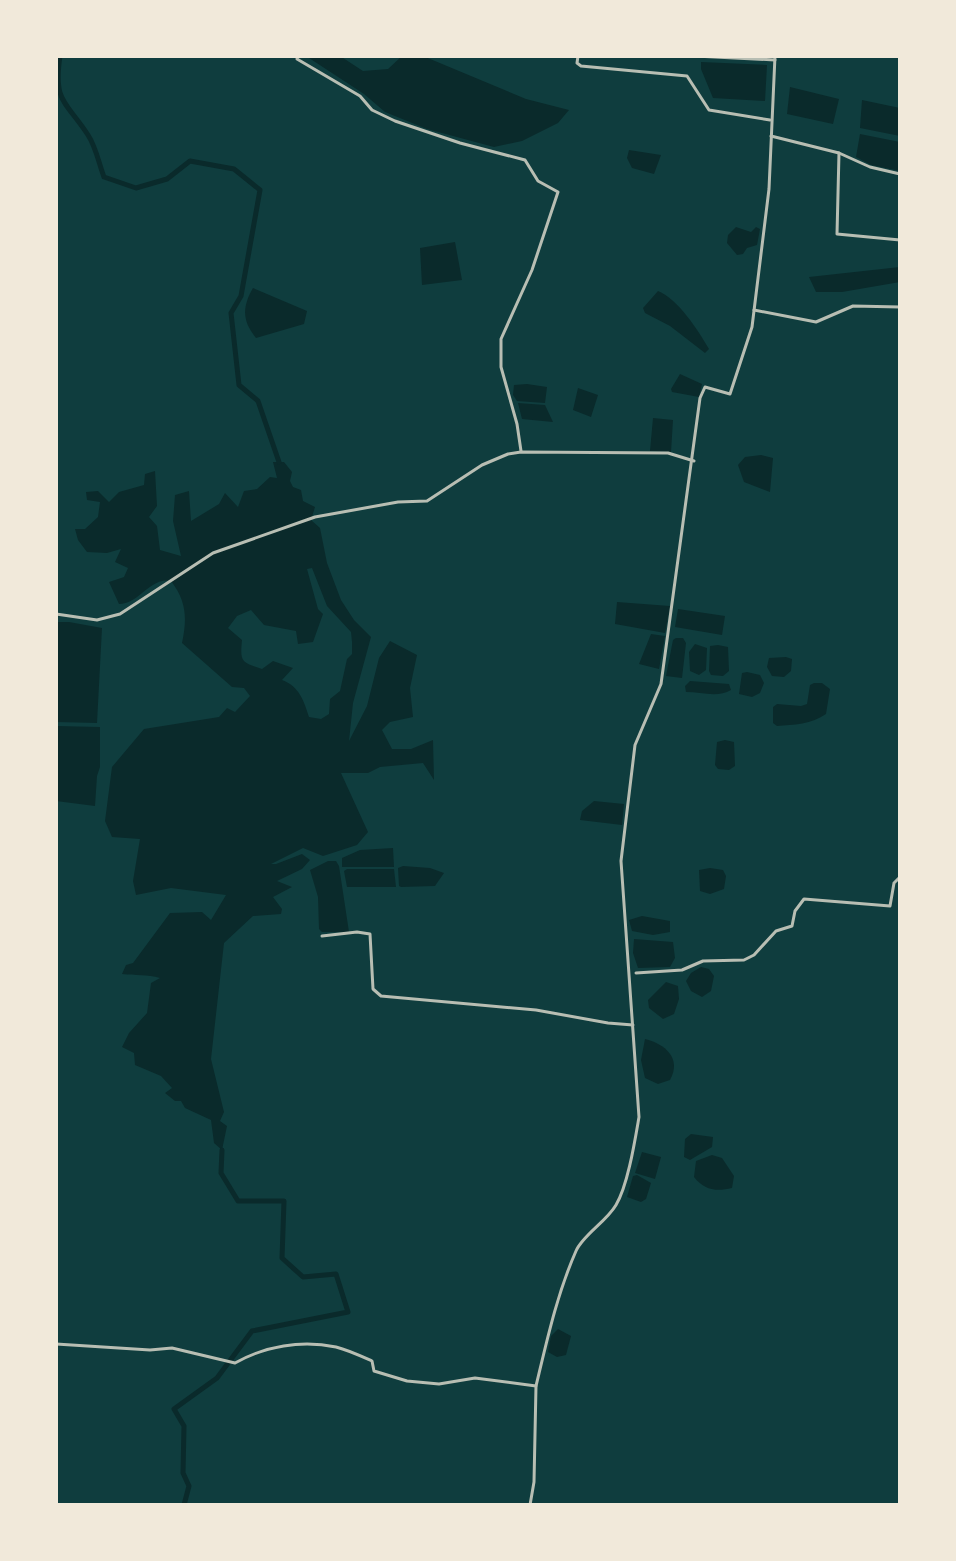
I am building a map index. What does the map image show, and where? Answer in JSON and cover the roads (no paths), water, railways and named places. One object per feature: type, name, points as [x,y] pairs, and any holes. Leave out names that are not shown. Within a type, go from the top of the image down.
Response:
[{"type":"street","points":[[298,56],[297,59],[360,96],[372,110],[460,143],[525,160],[538,181],[558,192],[532,270],[501,339],[501,367],[517,424],[521,452]]},
{"type":"street","points":[[578,56],[577,63],[581,66],[687,76],[709,110],[772,120]]},
{"type":"street","points":[[530,1505],[534,1482],[536,1386],[558,1295],[578,1246],[617,1204],[634,1147],[639,1117],[621,861],[635,745],[661,684],[683,515],[694,461],[700,398],[705,387],[730,394],[752,327],[769,189],[775,58],[695,56]]},
{"type":"street","points":[[771,136],[839,153],[870,167],[900,174]]},
{"type":"street","points":[[839,153],[837,234],[900,240]]},
{"type":"street","points":[[754,310],[816,322],[853,306],[900,307]]},
{"type":"street","points":[[56,614],[97,620],[120,614],[213,553],[315,517],[398,502],[427,501],[482,465],[521,452],[668,453],[694,461]]},
{"type":"street","points":[[636,973],[682,970],[703,961],[744,960],[754,955],[776,931],[792,926],[795,911],[804,899],[890,906],[894,883],[900,877]]},
{"type":"street","points":[[322,936],[357,932],[370,934],[373,989],[381,996],[536,1010],[633,1025]]},
{"type":"street","points":[[56,1344],[150,1350],[172,1348],[235,1363],[257,1351],[281,1346],[336,1347],[372,1361],[374,1371],[407,1381],[439,1384],[475,1378],[536,1386]]},
{"type":"water","points":[[306,56],[340,56],[363,71],[388,69],[402,56],[423,56],[526,99],[569,110],[558,123],[522,141],[494,147],[427,129],[385,112],[364,94]]},
{"type":"water","points":[[701,62],[767,65],[765,101],[713,98]]},
{"type":"water","points":[[790,87],[839,99],[833,124],[787,114]]},
{"type":"water","points":[[862,100],[900,108],[900,136],[860,128]]},
{"type":"water","points":[[860,134],[900,142],[900,171],[871,165],[856,157]]},
{"type":"water","points":[[629,150],[661,155],[654,174],[632,168],[627,158]]},
{"type":"water","points":[[736,227],[751,232],[756,227],[760,229],[757,245],[737,255],[727,243],[728,235]]},
{"type":"water","points":[[455,242],[462,280],[422,285],[420,248]]},
{"type":"water","points":[[900,267],[900,282],[842,292],[816,292],[809,277]]},
{"type":"water","points":[[253,288],[307,311],[304,324],[256,338],[245,314]]},
{"type":"water","points":[[658,291],[687,316],[709,349],[705,353],[670,326],[645,313],[643,308]]},
{"type":"water","points":[[680,374],[702,384],[699,397],[672,392]]},
{"type":"water","points":[[514,385],[547,387],[545,403],[517,401],[513,395]]},
{"type":"water","points":[[578,388],[598,395],[591,417],[573,410]]},
{"type":"water","points":[[518,403],[545,405],[553,422],[522,419]]},
{"type":"water","points":[[653,418],[673,420],[671,452],[650,451]]},
{"type":"water","points":[[761,455],[773,458],[770,492],[744,482],[738,465],[745,457]]},
{"type":"water","points":[[273,462],[284,462],[292,472],[290,481],[293,487],[301,490],[303,501],[315,507],[311,520],[320,528],[327,563],[341,600],[354,620],[371,637],[353,703],[349,741],[367,706],[379,658],[390,641],[417,655],[410,688],[413,717],[390,722],[382,730],[392,749],[411,749],[433,740],[434,780],[423,763],[380,767],[368,773],[341,773],[368,832],[357,845],[323,856],[303,848],[271,864],[302,854],[310,860],[302,869],[277,881],[292,887],[273,897],[282,909],[281,914],[253,916],[224,943],[211,1059],[224,1112],[220,1121],[227,1126],[222,1150],[214,1143],[211,1120],[185,1108],[181,1101],[175,1101],[165,1093],[172,1088],[161,1076],[135,1065],[134,1053],[122,1047],[129,1033],[147,1013],[151,983],[160,978],[122,974],[126,965],[133,963],[170,913],[202,912],[211,920],[226,895],[171,888],[136,895],[133,881],[140,839],[112,837],[105,821],[112,767],[144,729],[219,717],[227,708],[235,712],[250,696],[244,688],[232,687],[182,643],[184,611],[171,581],[157,582],[133,600],[119,604],[109,582],[124,577],[128,568],[115,562],[121,549],[107,553],[87,552],[78,540],[75,529],[85,529],[98,517],[100,502],[87,500],[86,492],[98,491],[109,502],[119,492],[144,485],[145,474],[155,471],[157,506],[149,517],[157,526],[160,550],[181,556],[173,521],[175,495],[189,491],[191,521],[219,504],[225,493],[238,507],[244,491],[257,489],[270,477],[277,478]],"holes":[[[312,568],[327,606],[351,632],[352,654],[347,659],[340,691],[330,699],[329,714],[321,719],[309,717],[297,690],[282,680],[293,668],[273,661],[262,669],[246,663],[241,653],[242,640],[228,628],[237,616],[251,610],[264,625],[296,631],[298,644],[313,642],[323,614],[318,609],[307,569]]]},
{"type":"water","points":[[617,602],[670,606],[665,633],[615,624]]},
{"type":"water","points":[[678,609],[725,616],[722,635],[675,627]]},
{"type":"water","points":[[56,622],[102,628],[97,723],[56,722]]},
{"type":"water","points":[[651,634],[665,636],[659,669],[639,664]]},
{"type":"water","points":[[676,638],[683,638],[686,643],[682,678],[666,676]]},
{"type":"water","points":[[695,644],[707,648],[706,670],[699,675],[690,671],[689,652]]},
{"type":"water","points":[[710,646],[728,647],[729,671],[723,676],[711,675],[709,671]]},
{"type":"water","points":[[769,658],[792,659],[791,671],[784,677],[772,676],[767,667]]},
{"type":"water","points":[[742,673],[760,675],[764,683],[760,693],[752,697],[739,694]]},
{"type":"water","points":[[690,681],[729,684],[731,690],[715,694],[686,692],[685,686]]},
{"type":"water","points":[[822,683],[830,689],[826,714],[802,723],[777,726],[773,723],[773,707],[777,704],[807,704],[810,685]]},
{"type":"water","points":[[56,726],[100,727],[100,767],[95,806],[56,801]]},
{"type":"water","points":[[717,742],[734,742],[735,766],[729,770],[718,769],[715,765]]},
{"type":"water","points":[[594,801],[624,804],[622,825],[580,820],[582,811]]},
{"type":"water","points":[[393,848],[394,867],[342,867],[342,858],[360,850]]},
{"type":"water","points":[[328,861],[336,861],[339,866],[349,932],[322,932],[319,929],[318,897],[310,870]]},
{"type":"water","points":[[398,868],[430,868],[444,873],[435,886],[401,887]]},
{"type":"water","points":[[394,869],[396,887],[347,887],[344,871]]},
{"type":"water","points":[[699,870],[723,870],[726,876],[724,889],[710,894],[700,891]]},
{"type":"water","points":[[642,916],[670,921],[670,932],[653,935],[632,931],[629,920]]},
{"type":"water","points":[[634,939],[673,942],[675,958],[670,967],[638,968],[633,953]]},
{"type":"water","points":[[701,967],[709,969],[714,976],[711,991],[702,997],[691,991],[686,981],[691,973]]},
{"type":"water","points":[[666,982],[678,986],[679,999],[674,1014],[663,1019],[649,1008],[648,1000]]},
{"type":"water","points":[[645,1039],[659,1044],[670,1053],[674,1065],[670,1080],[658,1084],[645,1078],[641,1060]]},
{"type":"water","points":[[691,1134],[713,1137],[712,1147],[690,1160],[684,1157],[685,1139]]},
{"type":"water","points":[[642,1152],[661,1157],[655,1179],[635,1173]]},
{"type":"water","points":[[712,1155],[722,1158],[734,1176],[732,1188],[711,1189],[694,1177],[696,1161]]},
{"type":"water","points":[[633,1176],[651,1183],[646,1199],[641,1202],[627,1197]]},
{"type":"water","points":[[558,1329],[571,1336],[566,1355],[557,1357],[548,1352],[551,1336]]},
{"type":"waterway","points":[[60,56],[60,93],[91,140],[104,177],[136,188],[167,179],[190,161],[234,169],[260,190],[241,296],[231,313],[239,385],[258,401],[279,462]]},
{"type":"waterway","points":[[184,1505],[189,1486],[183,1473],[184,1426],[174,1409],[217,1378],[252,1331],[348,1312],[336,1274],[303,1277],[282,1258],[284,1201],[238,1201],[221,1173],[222,1150]]}]
